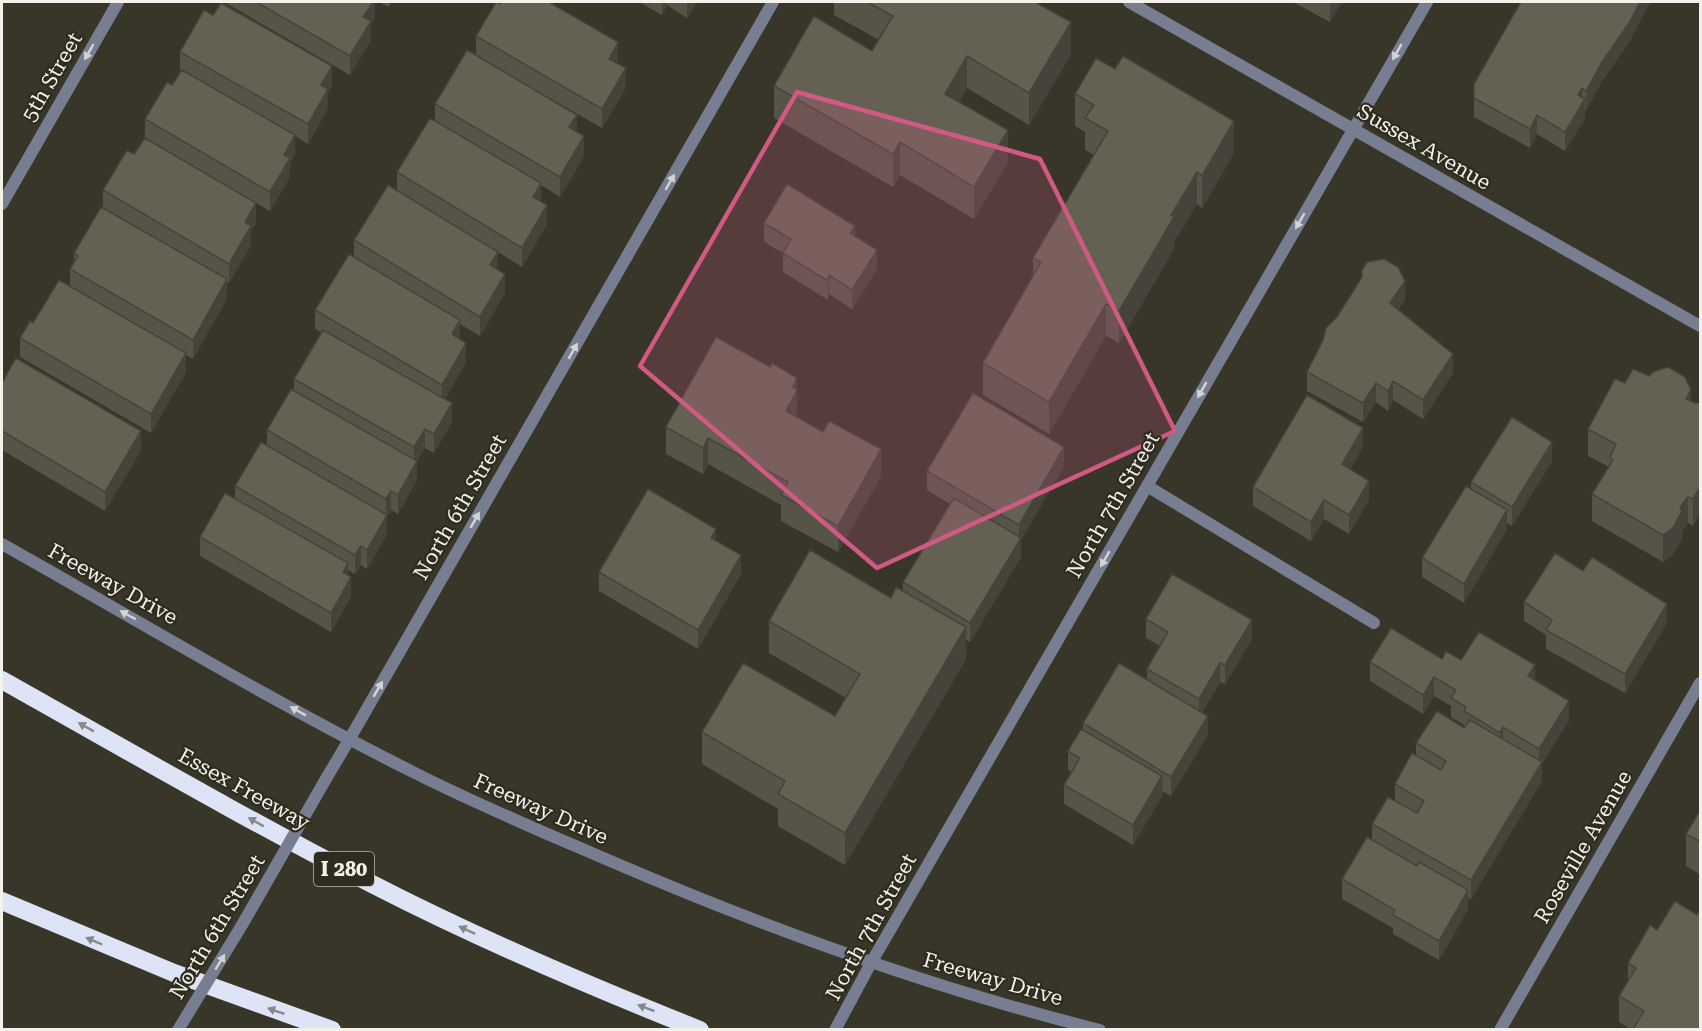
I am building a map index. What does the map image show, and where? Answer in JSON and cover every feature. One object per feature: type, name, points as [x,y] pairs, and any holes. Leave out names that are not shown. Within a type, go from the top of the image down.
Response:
[{"type":"highway","name":"Essex Freeway","points":[[2,680],[291,842],[374,885],[541,964],[700,1029]]},
{"type":"highway","points":[[2,901],[174,973],[332,1029]]},
{"type":"street","name":"5th Street","points":[[2,204],[118,2]]},
{"type":"street","name":"North 6th Street","points":[[178,1029],[242,925],[773,2]]},
{"type":"street","name":"Sussex Avenue","points":[[1128,2],[1701,326]]},
{"type":"street","name":"North 7th Street","points":[[835,1029],[1427,2]]},
{"type":"street","points":[[1147,486],[1374,623]]},
{"type":"street","name":"Freeway Drive","points":[[2,544],[349,740],[493,810],[721,908],[871,963],[937,985],[1100,1029]]},
{"type":"street","name":"Roseville Avenue","points":[[1500,1029],[1701,683]]},
{"type":"highlighted area","points":[[797,92],[1040,159],[1175,431],[877,568],[640,366]]},
{"type":"building","points":[[256,2],[373,2],[363,17],[371,21],[350,56]]},
{"type":"building","points":[[496,2],[500,4],[502,2],[549,2],[618,42],[609,59],[626,68],[602,109],[476,36]]},
{"type":"building","points":[[867,2],[1035,2],[1071,22],[1029,93],[967,56],[945,94],[1008,130],[974,187],[900,142],[893,154],[774,86],[814,16],[872,51],[893,16]]},
{"type":"building","points":[[1521,2],[1640,2],[1586,91],[1582,88],[1578,95],[1585,99],[1565,132],[1537,115],[1530,129],[1474,98],[1474,84]]},
{"type":"building","points":[[221,3],[332,66],[321,85],[328,89],[308,124],[180,52],[204,10],[213,15]]},
{"type":"building","points":[[467,50],[577,115],[569,127],[584,136],[560,177],[435,104]]},
{"type":"building","points":[[1123,56],[1234,121],[1202,176],[1197,172],[1171,215],[1174,217],[1119,311],[1106,304],[1049,402],[983,363],[1041,262],[1033,258],[1108,131],[1085,118],[1094,105],[1075,94],[1096,58],[1115,69]]},
{"type":"building","points":[[182,70],[295,135],[284,155],[290,158],[270,192],[145,119],[167,82],[172,85]]},
{"type":"building","points":[[430,118],[541,183],[533,197],[547,205],[522,248],[397,172]]},
{"type":"building","points":[[145,138],[256,203],[245,222],[251,226],[229,264],[103,190],[127,150],[134,154]]},
{"type":"building","points":[[787,184],[855,226],[850,233],[877,250],[852,290],[829,275],[828,281],[783,253],[791,239],[764,223]]},
{"type":"building","points":[[388,185],[498,252],[490,265],[505,274],[480,317],[354,240]]},
{"type":"building","points":[[101,207],[227,279],[193,340],[70,269],[78,256],[74,253]]},
{"type":"building","points":[[349,254],[460,320],[452,334],[466,343],[442,385],[315,310]]},
{"type":"building","points":[[1384,259],[1398,267],[1405,281],[1390,303],[1453,354],[1423,400],[1393,381],[1388,391],[1376,383],[1363,403],[1307,372],[1323,340],[1326,328],[1337,317],[1362,277],[1362,270],[1367,262]]},
{"type":"building","points":[[59,280],[186,353],[151,414],[20,338],[30,321],[33,323]]},
{"type":"building","points":[[323,330],[452,403],[434,434],[425,429],[414,447],[294,379]]},
{"type":"building","points":[[716,337],[770,367],[772,363],[797,378],[793,387],[797,390],[786,411],[823,432],[829,421],[881,449],[838,526],[781,495],[788,482],[708,438],[703,448],[666,427]]},
{"type":"building","points":[[16,358],[141,431],[105,492],[2,431],[2,383]]},
{"type":"building","points":[[1668,367],[1685,377],[1691,390],[1686,399],[1701,403],[1701,486],[1693,499],[1688,497],[1680,507],[1682,511],[1673,528],[1663,535],[1592,494],[1613,460],[1610,457],[1616,444],[1588,429],[1615,379],[1625,383],[1633,369],[1649,376],[1653,372]]},
{"type":"building","points":[[291,389],[417,461],[398,495],[391,491],[386,499],[267,430]]},
{"type":"building","points":[[973,393],[1064,447],[1019,525],[927,471]]},
{"type":"building","points":[[1307,395],[1363,428],[1342,464],[1369,481],[1349,515],[1324,500],[1311,522],[1253,487]]},
{"type":"building","points":[[1512,417],[1552,442],[1512,507],[1471,482]]},
{"type":"building","points":[[261,442],[387,515],[367,550],[361,546],[355,555],[235,486]]},
{"type":"building","points":[[1466,486],[1507,510],[1464,584],[1422,558]]},
{"type":"building","points":[[648,489],[716,529],[711,538],[741,555],[698,630],[599,572]]},
{"type":"building","points":[[225,493],[348,563],[343,572],[351,577],[331,613],[200,537]]},
{"type":"building","points":[[954,498],[1021,538],[970,623],[903,582]]},
{"type":"building","points":[[810,550],[891,598],[896,587],[966,627],[845,833],[778,794],[785,781],[702,732],[743,663],[835,716],[860,674],[769,621]]},
{"type":"building","points":[[1555,553],[1583,571],[1592,557],[1667,604],[1625,674],[1546,630],[1552,620],[1524,602]]},
{"type":"building","points":[[1172,574],[1252,620],[1225,665],[1220,663],[1199,699],[1147,669],[1168,632],[1146,619]]},
{"type":"building","points":[[1391,628],[1442,659],[1446,651],[1461,660],[1479,632],[1535,665],[1528,676],[1569,701],[1539,749],[1503,727],[1500,733],[1464,711],[1466,707],[1451,698],[1456,690],[1434,677],[1423,695],[1370,662]]},
{"type":"building","points":[[1119,663],[1208,716],[1171,777],[1083,723]]},
{"type":"building","points":[[1437,711],[1464,728],[1470,720],[1542,762],[1471,880],[1372,824],[1388,797],[1417,813],[1424,801],[1395,784],[1412,753],[1441,770],[1446,761],[1416,743]]},
{"type":"building","points":[[1081,729],[1162,776],[1133,825],[1064,785],[1080,758],[1068,751]]},
{"type":"building","points":[[1701,809],[1701,842],[1686,834]]},
{"type":"building","points":[[1367,837],[1417,866],[1419,862],[1468,890],[1439,941],[1393,915],[1395,910],[1342,879]]},
{"type":"building","points":[[1675,901],[1697,915],[1701,909],[1701,1029],[1633,1029],[1644,1011],[1619,996],[1636,968],[1628,963],[1650,925],[1657,930]]}]
